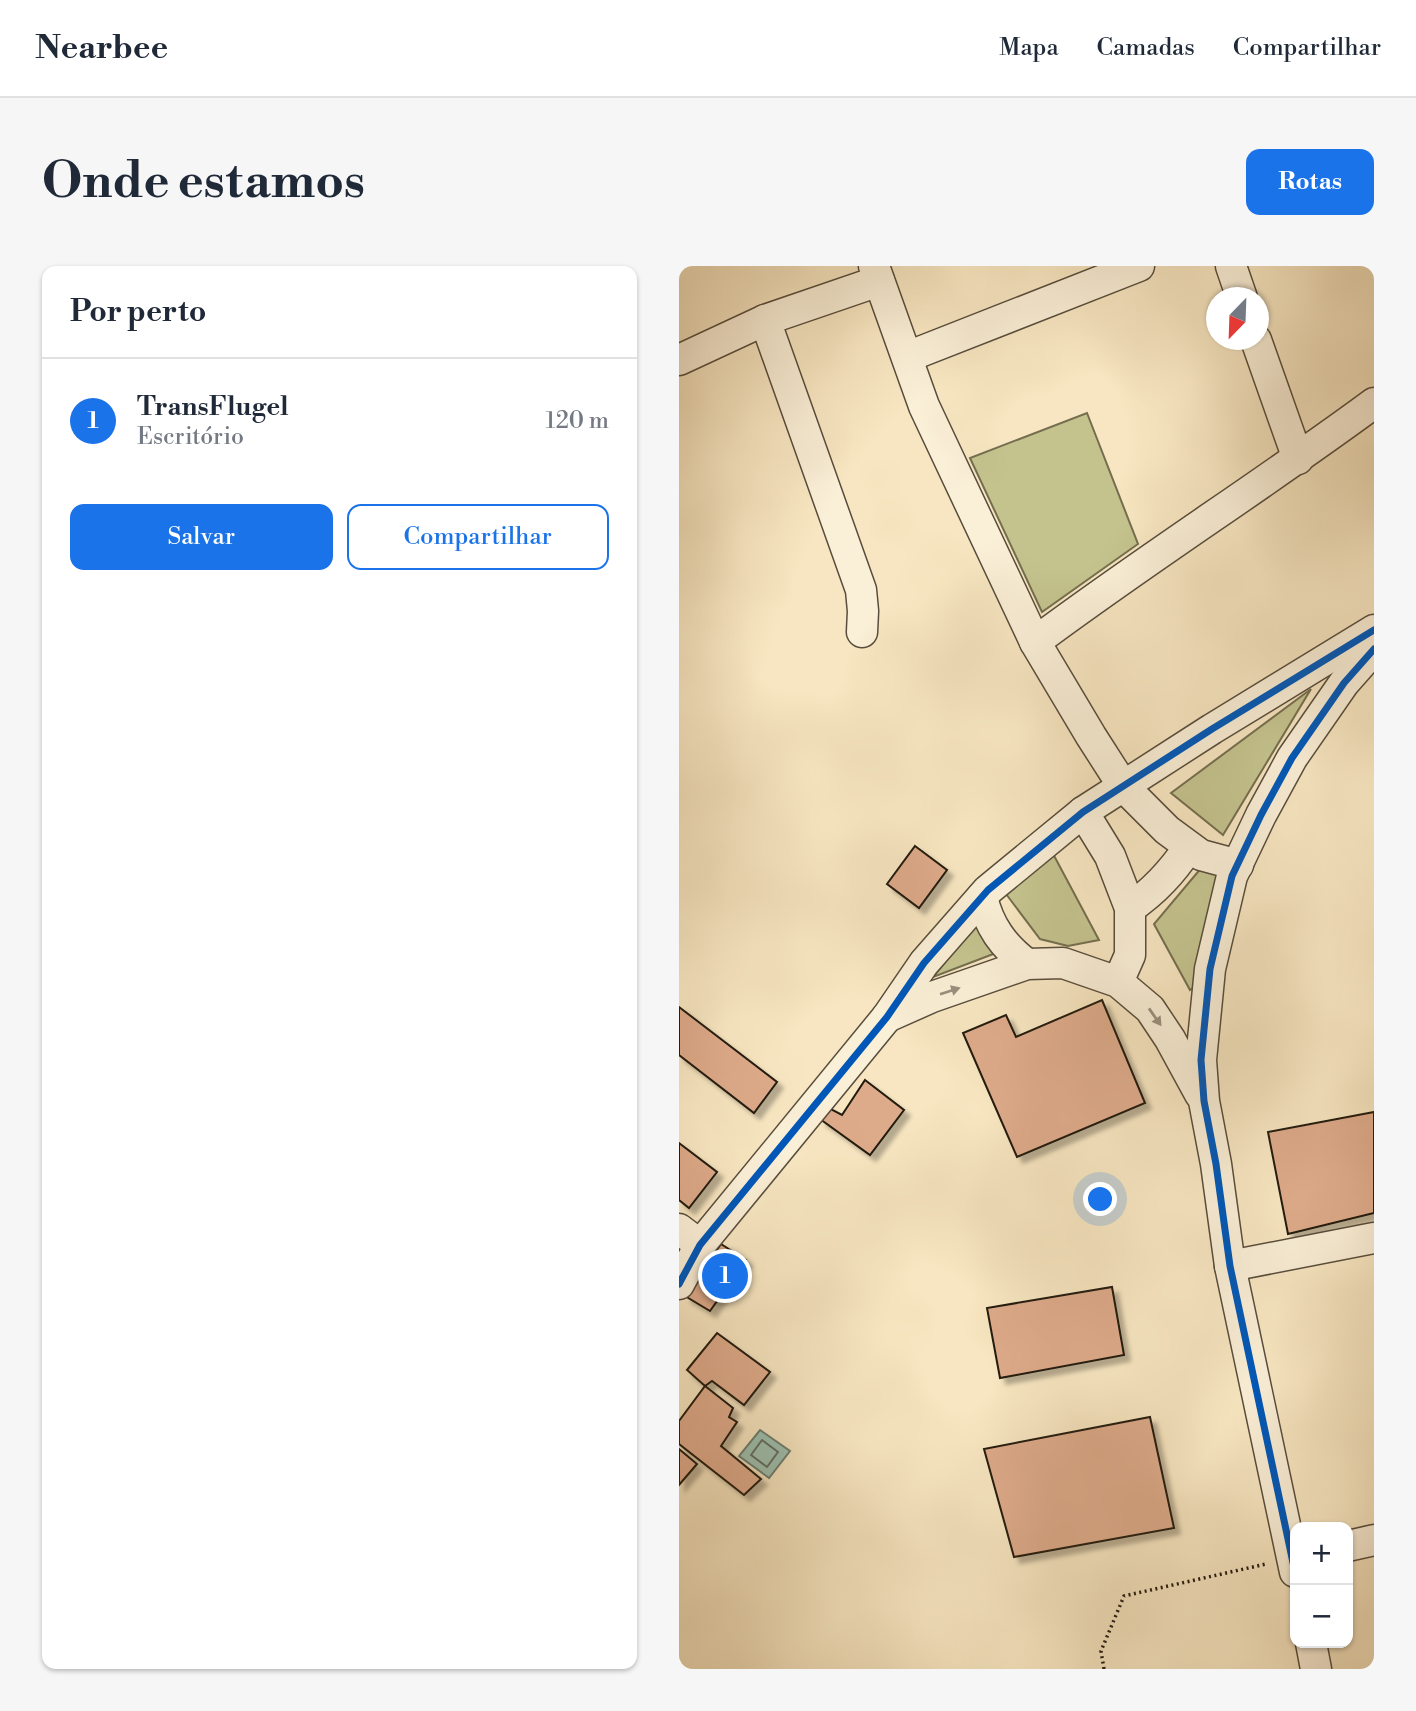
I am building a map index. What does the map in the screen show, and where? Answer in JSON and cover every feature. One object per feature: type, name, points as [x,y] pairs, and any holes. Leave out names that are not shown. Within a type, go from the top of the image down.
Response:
[{"type":"street","points":[[907,356],[1139,266]]},
{"type":"street","points":[[1231,266],[1238,287]]},
{"type":"street","points":[[679,360],[765,320],[877,274],[924,405],[1035,642],[1091,736],[1123,786],[1167,830],[1201,855],[1238,865]]},
{"type":"street","points":[[765,320],[861,590],[862,632]]},
{"type":"street","points":[[1260,350],[1298,459]]},
{"type":"street","points":[[1035,642],[1102,592],[1298,459],[1374,403]]},
{"type":"street","points":[[679,1284],[689,1237],[887,1017],[924,963],[982,897],[1083,812],[1374,630]]},
{"type":"street","points":[[1290,1544],[1230,1266],[1204,1101],[1201,1060],[1210,970],[1232,876],[1292,758],[1344,683],[1374,649]]},
{"type":"street","points":[[1083,812],[1110,856],[1130,908],[1130,955],[1118,982]]},
{"type":"street","points":[[1130,908],[1149,895],[1172,872],[1189,847]]},
{"type":"street","points":[[982,897],[989,919],[1001,940],[1027,964]]},
{"type":"street","points":[[887,1017],[932,997],[1027,964],[1063,963],[1118,982],[1150,1009],[1204,1101]]},
{"type":"street","points":[[1230,1266],[1374,1238]]},
{"type":"street","points":[[1353,1545],[1374,1540]]},
{"type":"street","points":[[1312,1648],[1316,1669]]},
{"type":"path","points":[[1104,1669],[1101,1651],[1124,1596],[1290,1563]]},
{"type":"shaded area","points":[[1087,413],[1138,544],[1042,612],[970,458]]},
{"type":"shaded area","points":[[1311,689],[1223,835],[1171,793]]},
{"type":"shaded area","points":[[1051,850],[1099,940],[1068,946],[1040,939],[1003,890]]},
{"type":"shaded area","points":[[1202,867],[1220,874],[1199,984],[1190,990],[1154,924]]},
{"type":"shaded area","points":[[976,924],[996,953],[933,977]]},
{"type":"water","points":[[760,1430],[790,1451],[769,1478],[739,1456]]},
{"type":"building","points":[[915,846],[947,870],[919,908],[887,884]]},
{"type":"building","points":[[1102,1000],[1145,1103],[1017,1157],[963,1033],[1006,1015],[1016,1037]]},
{"type":"building","points":[[679,1007],[777,1082],[754,1113],[679,1055]]},
{"type":"building","points":[[865,1080],[904,1110],[870,1155],[820,1119],[827,1107],[842,1115]]},
{"type":"building","points":[[1374,1112],[1374,1213],[1288,1234],[1268,1132]]},
{"type":"building","points":[[679,1143],[717,1172],[689,1208],[679,1200]]},
{"type":"building","points":[[721,1244],[746,1260],[710,1311],[685,1296]]},
{"type":"building","points":[[1112,1287],[1124,1355],[1000,1378],[987,1308]]},
{"type":"building","points":[[717,1333],[770,1372],[744,1405],[712,1381],[705,1386],[687,1370]]},
{"type":"building","points":[[705,1386],[733,1408],[729,1417],[737,1422],[721,1446],[761,1479],[744,1495],[679,1444],[679,1421]]},
{"type":"building","points":[[1150,1417],[1174,1528],[1014,1557],[984,1449]]},
{"type":"building","points":[[679,1449],[697,1464],[679,1485]]},
{"type":"cycle path","points":[[679,1284],[700,1245],[887,1017],[924,963],[988,890],[1083,812],[1374,630]]},
{"type":"cycle path","points":[[1290,1548],[1230,1266],[1204,1101],[1201,1060],[1210,969],[1232,876],[1292,758],[1344,683],[1374,649]]},
{"type":"place","name":"TransFlugel","points":[[725,1276]]}]
